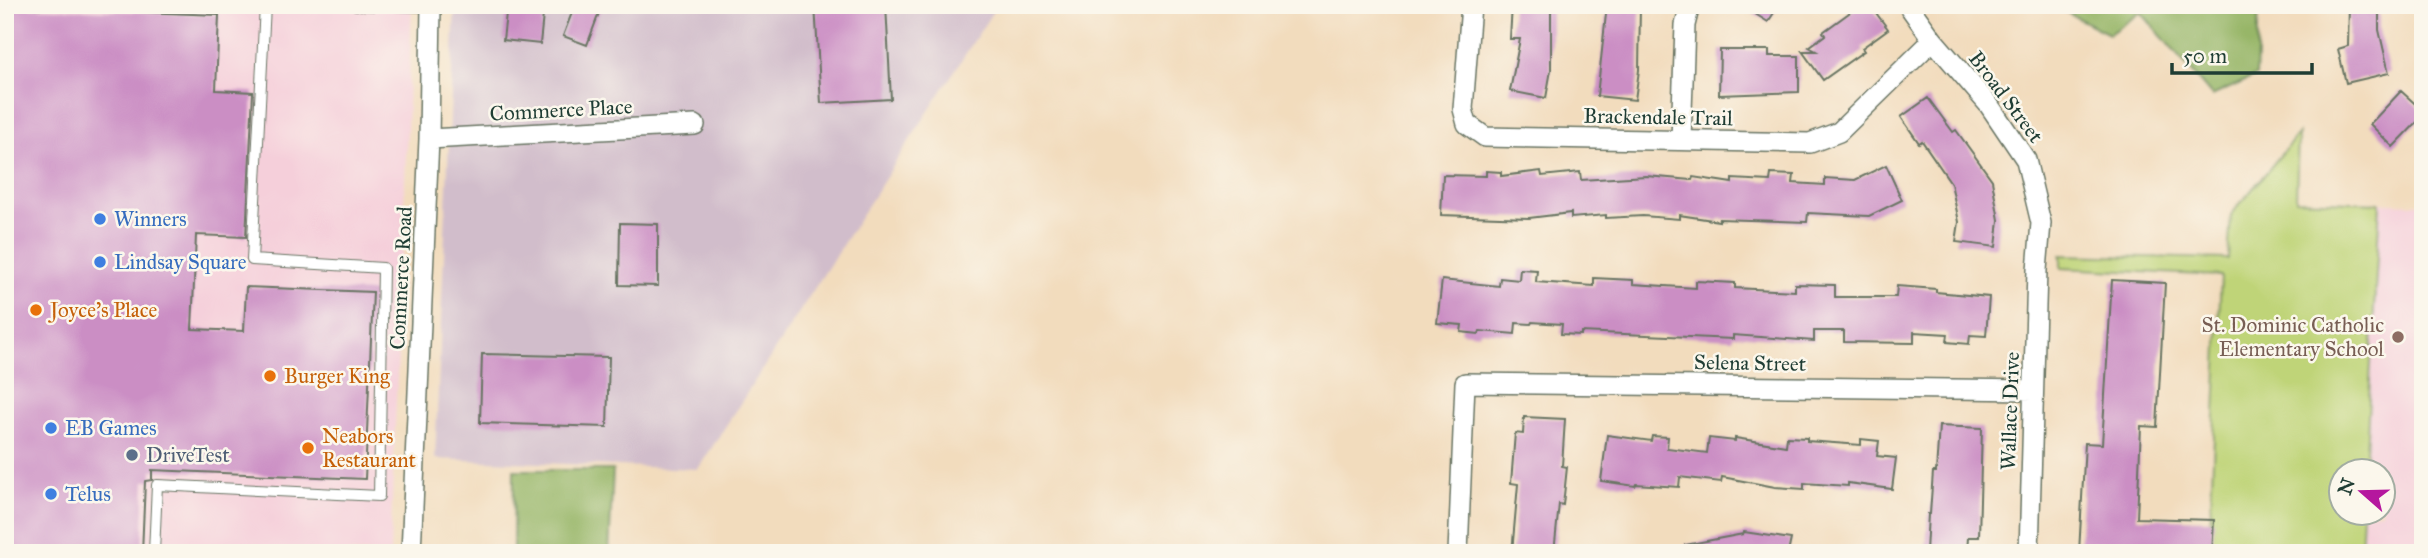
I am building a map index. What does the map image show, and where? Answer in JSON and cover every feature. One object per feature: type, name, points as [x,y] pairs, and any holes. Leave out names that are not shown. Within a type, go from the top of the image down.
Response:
[{"type":"street","name":"Brackendale Trail","points":[[1471,5],[1463,109],[1467,124],[1485,137],[1810,143],[1839,132],[1933,40]]},
{"type":"street","points":[[1681,140],[1685,25],[1690,5]]},
{"type":"street","name":"Broad Street","points":[[1908,5],[1933,40],[1989,105],[2026,160],[2041,223],[2036,270]]},
{"type":"street","name":"Commerce Road","points":[[411,553],[429,139],[431,6]]},
{"type":"street","name":"Commerce Place","points":[[429,139],[695,125]]},
{"type":"street","name":"Wallace Drive","points":[[2029,553],[2036,270]]},
{"type":"street","name":"Selena Street","points":[[1458,553],[1465,383],[2033,390]]},
{"type":"lane","points":[[154,553],[157,485],[379,496],[383,268],[251,260],[265,5]]},
{"type":"lane","points":[[356,5],[431,6]]},
{"type":"shaded area","name":"Lindsay Square","points":[[5,5],[412,5],[390,553],[5,553]]},
{"type":"shaded area","points":[[455,5],[997,5],[698,469],[435,459]]},
{"type":"shaded area","name":"St. Dominic Catholic Elementary School","points":[[2380,203],[2423,204],[2423,546],[2362,539],[2362,526],[2396,526],[2396,456],[2366,456]]},
{"type":"green space","points":[[2052,5],[2259,5],[2256,76],[2212,96],[2141,12],[2109,34]]},
{"type":"green space","points":[[2298,134],[2296,200],[2380,203],[2366,456],[2326,456],[2326,526],[2362,526],[2361,553],[2209,553],[2221,276],[2061,268],[2061,255],[2228,259],[2231,215]]},
{"type":"green space","points":[[514,470],[613,470],[609,553],[513,553]]},
{"type":"building","points":[[507,5],[544,5],[540,44],[503,40]]},
{"type":"building","points":[[575,5],[602,5],[587,45],[563,36]]},
{"type":"building","points":[[815,5],[886,5],[891,99],[821,103]]},
{"type":"building","points":[[1512,5],[1551,5],[1551,70],[1546,98],[1510,91],[1520,39],[1510,39]]},
{"type":"building","points":[[1607,5],[1640,5],[1639,70],[1635,100],[1597,96]]},
{"type":"building","points":[[1741,5],[1779,5],[1768,22]]},
{"type":"building","points":[[1860,5],[1870,5],[1888,29],[1862,48],[1864,51],[1823,80],[1802,51],[1816,51],[1809,47],[1825,35],[1823,32]]},
{"type":"building","points":[[2349,5],[2379,5],[2379,30],[2389,73],[2346,83],[2338,49],[2348,46]]},
{"type":"building","name":"Lindsay Square","points":[[5,7],[219,15],[216,90],[253,92],[246,237],[196,235],[192,329],[244,331],[246,287],[373,292],[365,479],[152,470],[152,480],[145,481],[142,553],[5,553]]},
{"type":"building","points":[[1720,50],[1769,50],[1769,56],[1799,56],[1799,92],[1719,95]]},
{"type":"building","points":[[2401,91],[2423,111],[2423,116],[2393,147],[2370,124]]},
{"type":"building","points":[[1928,98],[1953,132],[1956,130],[1992,180],[1999,220],[1996,247],[1956,242],[1959,222],[1951,183],[1922,141],[1919,143],[1901,117]]},
{"type":"building","points":[[1886,165],[1902,200],[1869,216],[1808,213],[1807,222],[1719,221],[1679,215],[1679,219],[1643,216],[1606,218],[1606,215],[1571,218],[1571,213],[1529,218],[1441,215],[1443,175],[1486,176],[1486,171],[1501,172],[1501,176],[1541,171],[1542,176],[1580,172],[1581,180],[1646,176],[1692,180],[1693,177],[1732,183],[1732,179],[1770,181],[1771,174],[1794,175],[1793,183],[1825,185],[1825,178],[1855,180]]},
{"type":"building","points":[[620,223],[658,224],[658,286],[619,285]]},
{"type":"building","points":[[1520,269],[1537,270],[1536,282],[1594,286],[1594,278],[1633,280],[1633,284],[1696,288],[1696,281],[1735,283],[1735,288],[1795,291],[1795,284],[1835,285],[1835,297],[1896,297],[1897,286],[1936,289],[1936,292],[1989,297],[1986,336],[1970,335],[1969,344],[1947,342],[1948,334],[1914,332],[1914,343],[1844,342],[1844,331],[1814,331],[1814,341],[1733,335],[1733,339],[1581,332],[1581,335],[1561,334],[1562,324],[1532,322],[1516,323],[1515,334],[1480,331],[1479,334],[1461,332],[1462,325],[1437,323],[1442,280],[1499,286],[1500,278],[1519,280]]},
{"type":"building","points":[[2112,280],[2165,283],[2157,427],[2141,426],[2137,518],[2214,520],[2212,553],[2079,553],[2085,443],[2102,444]]},
{"type":"building","points":[[482,354],[609,357],[607,427],[480,423]]},
{"type":"building","points":[[1524,417],[1565,419],[1562,466],[1567,467],[1563,505],[1559,504],[1554,553],[1512,553],[1518,484],[1511,483],[1515,433],[1523,434]]},
{"type":"building","points":[[1939,426],[1982,428],[1979,537],[1968,537],[1967,553],[1926,552]]},
{"type":"building","points":[[1607,435],[1651,441],[1652,436],[1668,437],[1667,448],[1707,453],[1709,438],[1735,441],[1735,438],[1786,446],[1787,437],[1861,445],[1861,439],[1879,441],[1877,456],[1896,458],[1892,489],[1848,483],[1848,486],[1804,483],[1804,489],[1775,487],[1722,477],[1721,482],[1680,477],[1679,487],[1635,486],[1601,481]]},
{"type":"building","points":[[1744,532],[1791,539],[1788,553],[1685,553],[1685,545]]},
{"type":"place","name":"Winners","points":[[100,219]]},
{"type":"place","name":"Lindsay Square","points":[[100,262]]},
{"type":"place","name":"Joyce's Place","points":[[36,310]]},
{"type":"place","name":"St. Dominic Catholic Elementary School","points":[[2398,337]]},
{"type":"place","name":"Burger King","points":[[270,376]]},
{"type":"place","name":"EB Games","points":[[51,428]]},
{"type":"place","name":"Neabors Restaurant","points":[[308,448]]},
{"type":"place","name":"DriveTest","points":[[132,455]]},
{"type":"place","name":"Telus","points":[[51,494]]}]
